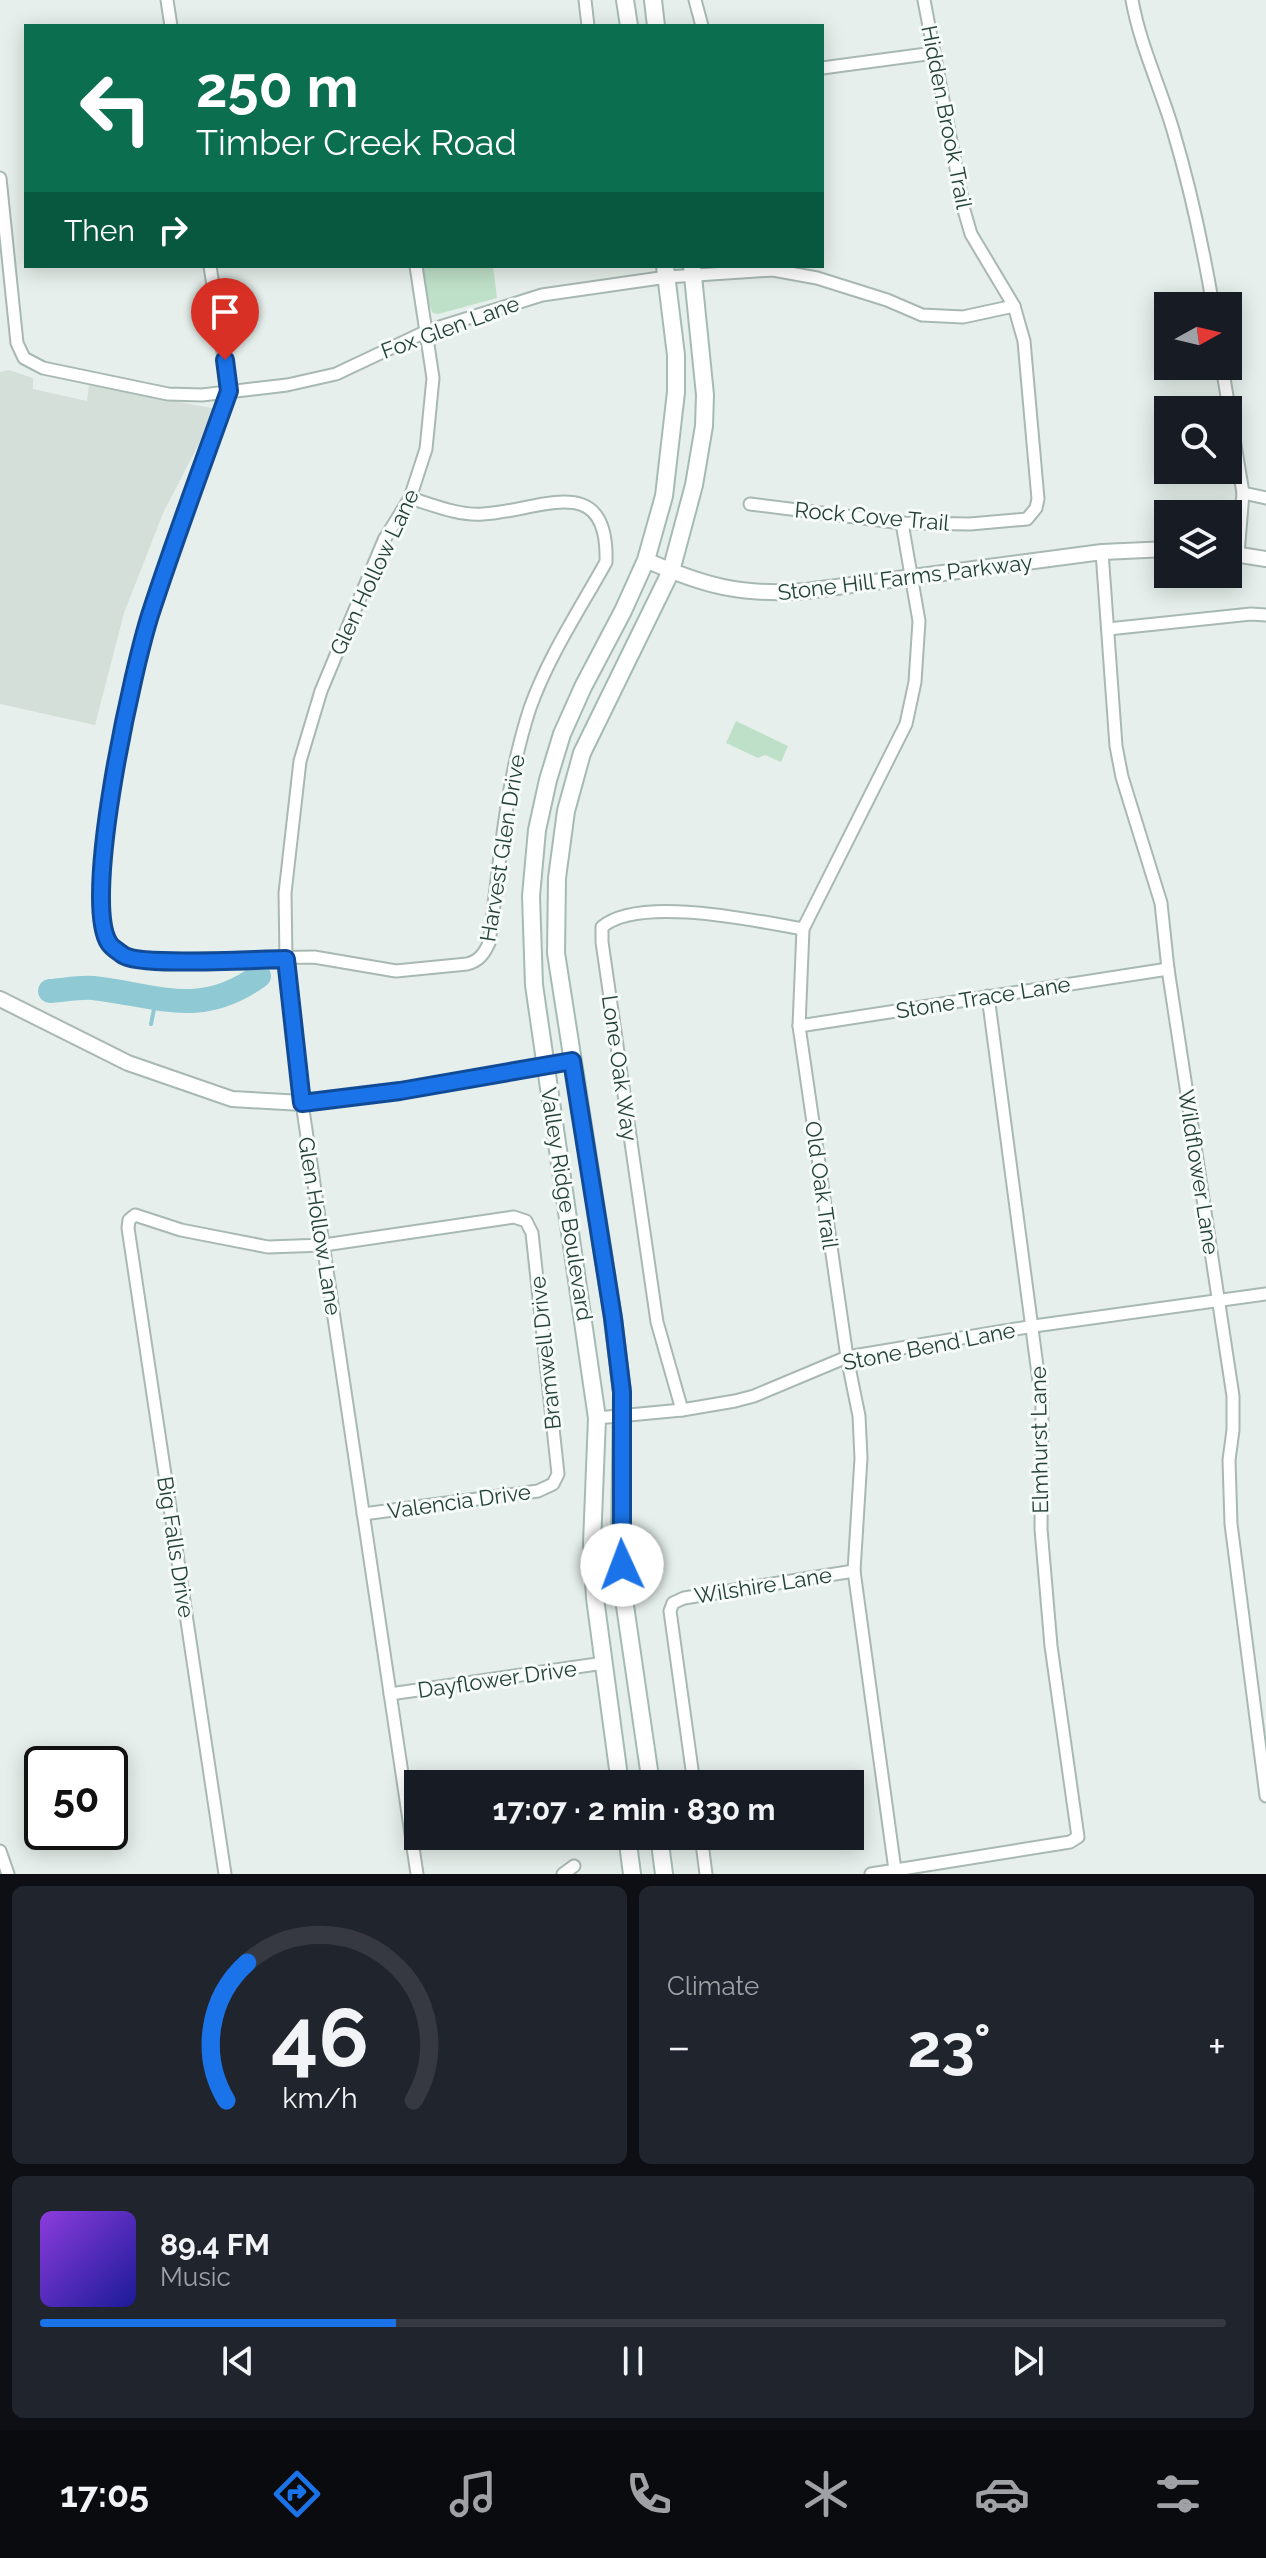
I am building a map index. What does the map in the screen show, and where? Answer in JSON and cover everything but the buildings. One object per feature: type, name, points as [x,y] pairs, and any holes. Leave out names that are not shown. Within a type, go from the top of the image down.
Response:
[{"type":"main road","points":[[625,0],[629,24]]},
{"type":"main road","points":[[653,0],[656,24]]},
{"type":"main road","name":"Valley Ridge Boulevard","points":[[649,1770],[623,1592],[620,1538],[623,1416],[613,1318],[556,953],[557,878],[566,811],[582,753],[671,571],[694,485],[704,426],[702,351],[693,271]]},
{"type":"main road","name":"Valley Ridge Boulevard","points":[[618,1770],[595,1598],[592,1544],[597,1418],[534,985],[531,896],[537,830],[562,734],[646,560],[664,496],[674,423],[676,355],[666,272]]},
{"type":"main road","points":[[629,1850],[632,1874]]},
{"type":"main road","points":[[661,1850],[664,1874]]},
{"type":"street","points":[[167,0],[171,24]]},
{"type":"street","points":[[585,0],[588,24]]},
{"type":"street","points":[[695,0],[701,24]]},
{"type":"street","name":"Hidden Brook Trail","points":[[924,0],[971,234],[1014,306],[1024,341],[1038,499],[1036,508]]},
{"type":"street","points":[[1132,0],[1146,57],[1173,129],[1210,292]]},
{"type":"street","points":[[824,68],[934,53]]},
{"type":"street","name":"Fox Glen Lane","points":[[0,178],[17,343],[24,358],[43,368],[168,394],[202,395],[287,385],[336,374],[427,331],[542,295],[666,272],[773,270],[817,278],[887,300],[922,315],[963,317],[1014,306]]},
{"type":"street","points":[[210,268],[229,391],[151,611],[126,714],[105,830],[101,905],[109,943],[126,958],[286,959]]},
{"type":"street","name":"Glen Hollow Lane","points":[[416,268],[433,378],[426,449],[410,498],[384,540],[321,691],[300,761],[285,893],[286,959],[302,1103],[417,1874]]},
{"type":"street","points":[[1224,380],[1242,500]]},
{"type":"street","points":[[1243,493],[1266,498]]},
{"type":"street","name":"Harvest Glen Drive","points":[[286,959],[314,957],[396,971],[467,964],[484,954],[489,943],[504,818],[515,758],[532,705],[606,562],[607,541],[602,521],[583,504],[550,501],[482,515],[454,511],[410,498]]},
{"type":"street","name":"Rock Cove Trail","points":[[750,504],[902,523],[970,524],[1027,519],[1036,508]]},
{"type":"street","name":"Old Oak Trail","points":[[895,1870],[854,1571],[861,1458],[859,1416],[847,1357],[799,1026],[803,929],[906,724],[915,682],[919,621],[902,523]]},
{"type":"street","name":"Stone Hill Farms Parkway","points":[[646,560],[730,590],[769,594],[1102,552],[1154,550]]},
{"type":"street","name":"Wildflower Lane","points":[[1102,552],[1116,746],[1122,777],[1161,903],[1168,969],[1233,1396],[1229,1460],[1231,1524],[1266,1796]]},
{"type":"street","points":[[1242,555],[1266,559]]},
{"type":"street","points":[[1108,629],[1266,615]]},
{"type":"street","name":"Lone Oak Way","points":[[682,1410],[657,1322],[602,927],[624,916],[698,911],[803,929]]},
{"type":"street","name":"Stone Trace Lane","points":[[799,1026],[1168,969]]},
{"type":"street","name":"Elmhurst Lane","points":[[895,1870],[1070,1842],[1078,1837],[1051,1646],[1041,1529],[1042,1404],[1034,1326],[988,996]]},
{"type":"street","points":[[0,999],[128,1063],[232,1099],[302,1103],[400,1091],[572,1061]]},
{"type":"street","name":"Big Falls Drive","points":[[225,1874],[129,1220],[140,1215],[181,1230],[268,1247],[324,1245]]},
{"type":"street","name":"Bramwell Drive","points":[[324,1245],[514,1217],[526,1221],[532,1233],[558,1474],[553,1484]]},
{"type":"street","name":"Stone Bend Lane","points":[[597,1418],[682,1410],[754,1396],[847,1357],[1034,1326],[1266,1294]]},
{"type":"street","name":"Valencia Drive","points":[[363,1514],[538,1491],[553,1484]]},
{"type":"street","name":"Wilshire Lane","points":[[692,1770],[670,1611],[673,1603],[684,1598],[854,1571]]},
{"type":"street","name":"Dayflower Drive","points":[[390,1694],[604,1663]]},
{"type":"street","points":[[703,1850],[706,1874]]},
{"type":"street","points":[[0,1851],[8,1874]]},
{"type":"street","points":[[563,1874],[574,1866]]},
{"type":"street","points":[[871,1874],[895,1870]]},
{"type":"shaded area","points":[[9,370],[33,378],[33,389],[87,401],[89,385],[217,409],[164,511],[124,613],[95,725],[0,704],[0,372]]},
{"type":"green space","points":[[423,268],[493,268],[497,298],[438,314],[433,313]]},
{"type":"green space","points":[[736,721],[788,746],[781,762],[765,755],[758,758],[726,743]]},
{"type":"waterway","points":[[50,991],[93,988],[158,999],[197,1001],[237,989],[259,976]]},
{"type":"waterway","points":[[151,1024],[156,999]]},
{"type":"route","points":[[225,360],[229,391],[151,611],[126,714],[105,830],[101,905],[109,943],[126,958],[286,959],[302,1103],[400,1091],[572,1061],[622,1392],[622,1565]]}]
